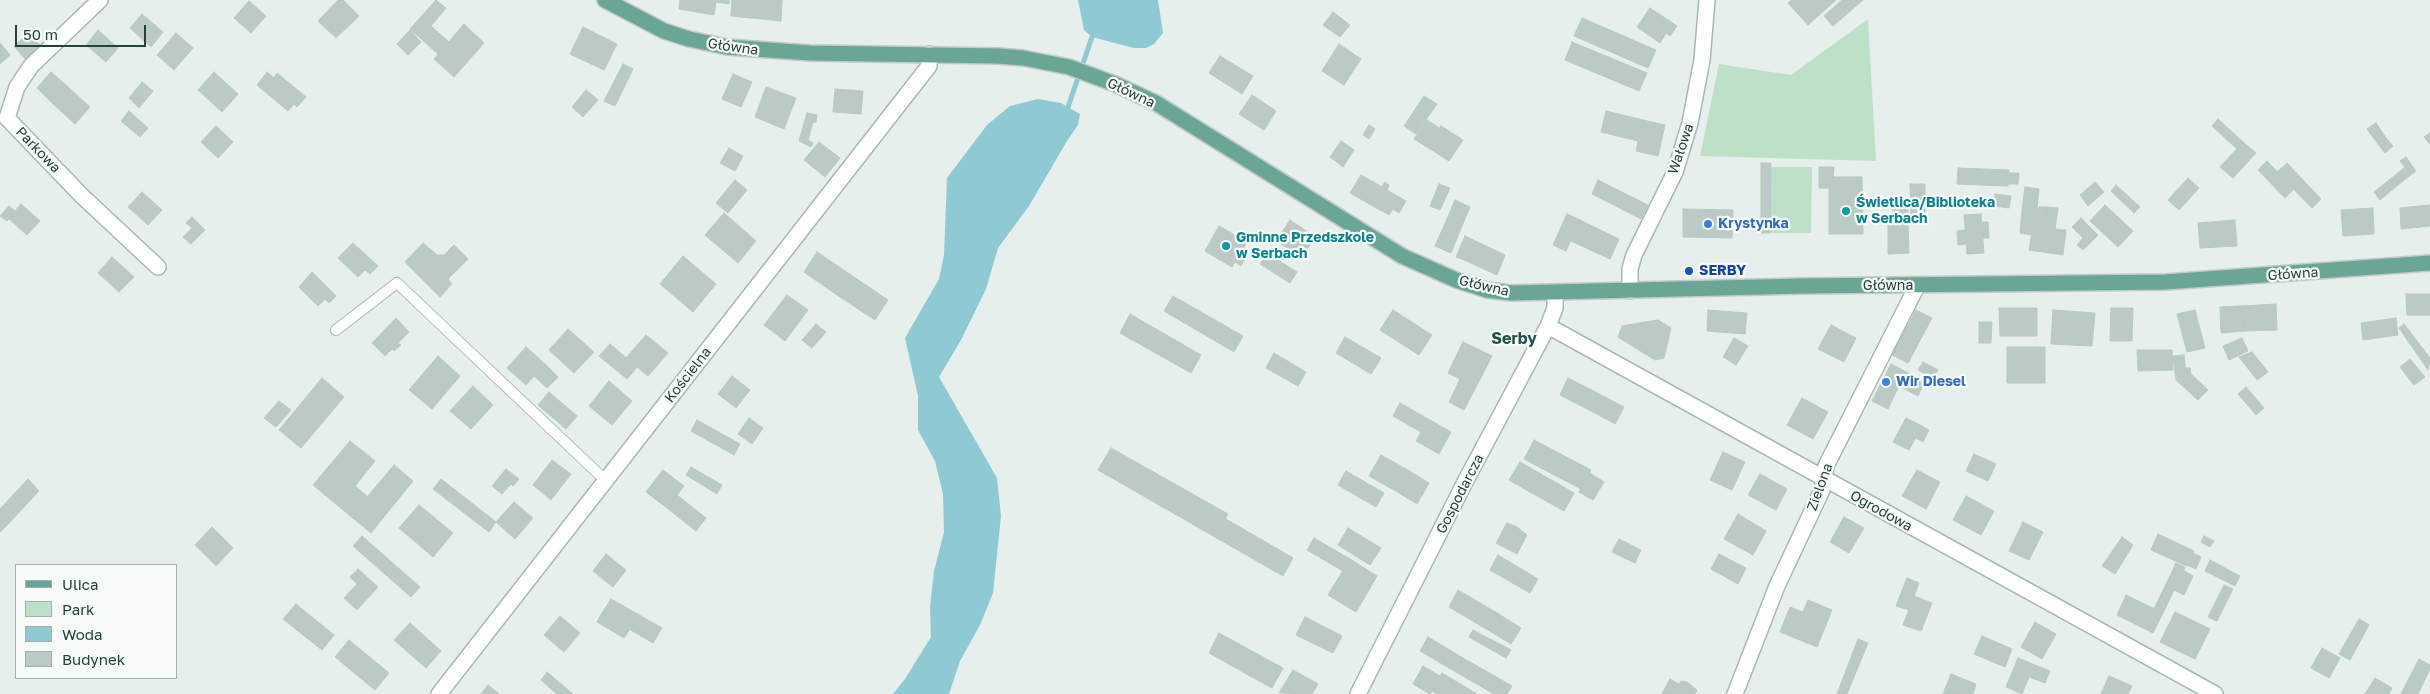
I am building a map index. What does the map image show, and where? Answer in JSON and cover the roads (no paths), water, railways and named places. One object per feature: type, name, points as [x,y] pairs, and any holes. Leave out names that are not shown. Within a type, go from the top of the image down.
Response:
[{"type":"main road","name":"Główna","points":[[605,0],[664,30],[689,39],[727,47],[810,53],[929,54],[1023,58],[1092,75],[1156,103],[1357,228],[1428,268],[1456,280],[1488,290],[1520,294],[1555,294],[1802,286],[2164,282],[2430,263]]},
{"type":"street","name":"Parkowa","points":[[100,0],[31,66],[17,87],[7,118],[82,196],[158,267]]},
{"type":"street","name":"Wałowa","points":[[1630,291],[1630,268],[1634,255],[1674,172],[1691,120],[1702,60],[1707,0]]},
{"type":"street","name":"Kościelna","points":[[439,694],[930,66],[929,54]]},
{"type":"street","name":"Zielona","points":[[1735,694],[1777,586],[1822,490],[1826,466],[1917,286]]},
{"type":"street","name":"Gospodarcza","points":[[1358,694],[1464,484],[1548,326],[1555,308],[1555,294]]},
{"type":"street","name":"Ogrodowa","points":[[1548,326],[2215,694]]},
{"type":"lane","points":[[336,330],[397,282],[605,480]]},
{"type":"water","points":[[1078,0],[1158,0],[1163,33],[1154,44],[1146,48],[1134,48],[1092,37],[1084,30]]},
{"type":"water","points":[[1038,99],[1061,103],[1080,114],[1078,125],[1029,206],[998,248],[986,289],[961,340],[939,377],[997,478],[1001,516],[993,593],[980,625],[960,661],[949,694],[893,694],[905,679],[931,637],[930,607],[934,571],[944,532],[943,494],[935,461],[918,430],[918,396],[905,338],[939,279],[944,255],[947,178],[987,125],[1010,106]]},
{"type":"waterway","points":[[1068,107],[1092,37]]},
{"type":"place","name":"Świetlica/Biblioteka w Serbach","points":[[1846,211]]},
{"type":"place","name":"Krystynka","points":[[1708,224]]},
{"type":"place","name":"Gminne Przedszkole w Serbach","points":[[1226,246]]},
{"type":"place","name":"SERBY","points":[[1689,271]]},
{"type":"place","name":"Wir Diesel","points":[[1886,382]]},
{"type":"district","name":"Serby","points":[[1514,339]]}]
